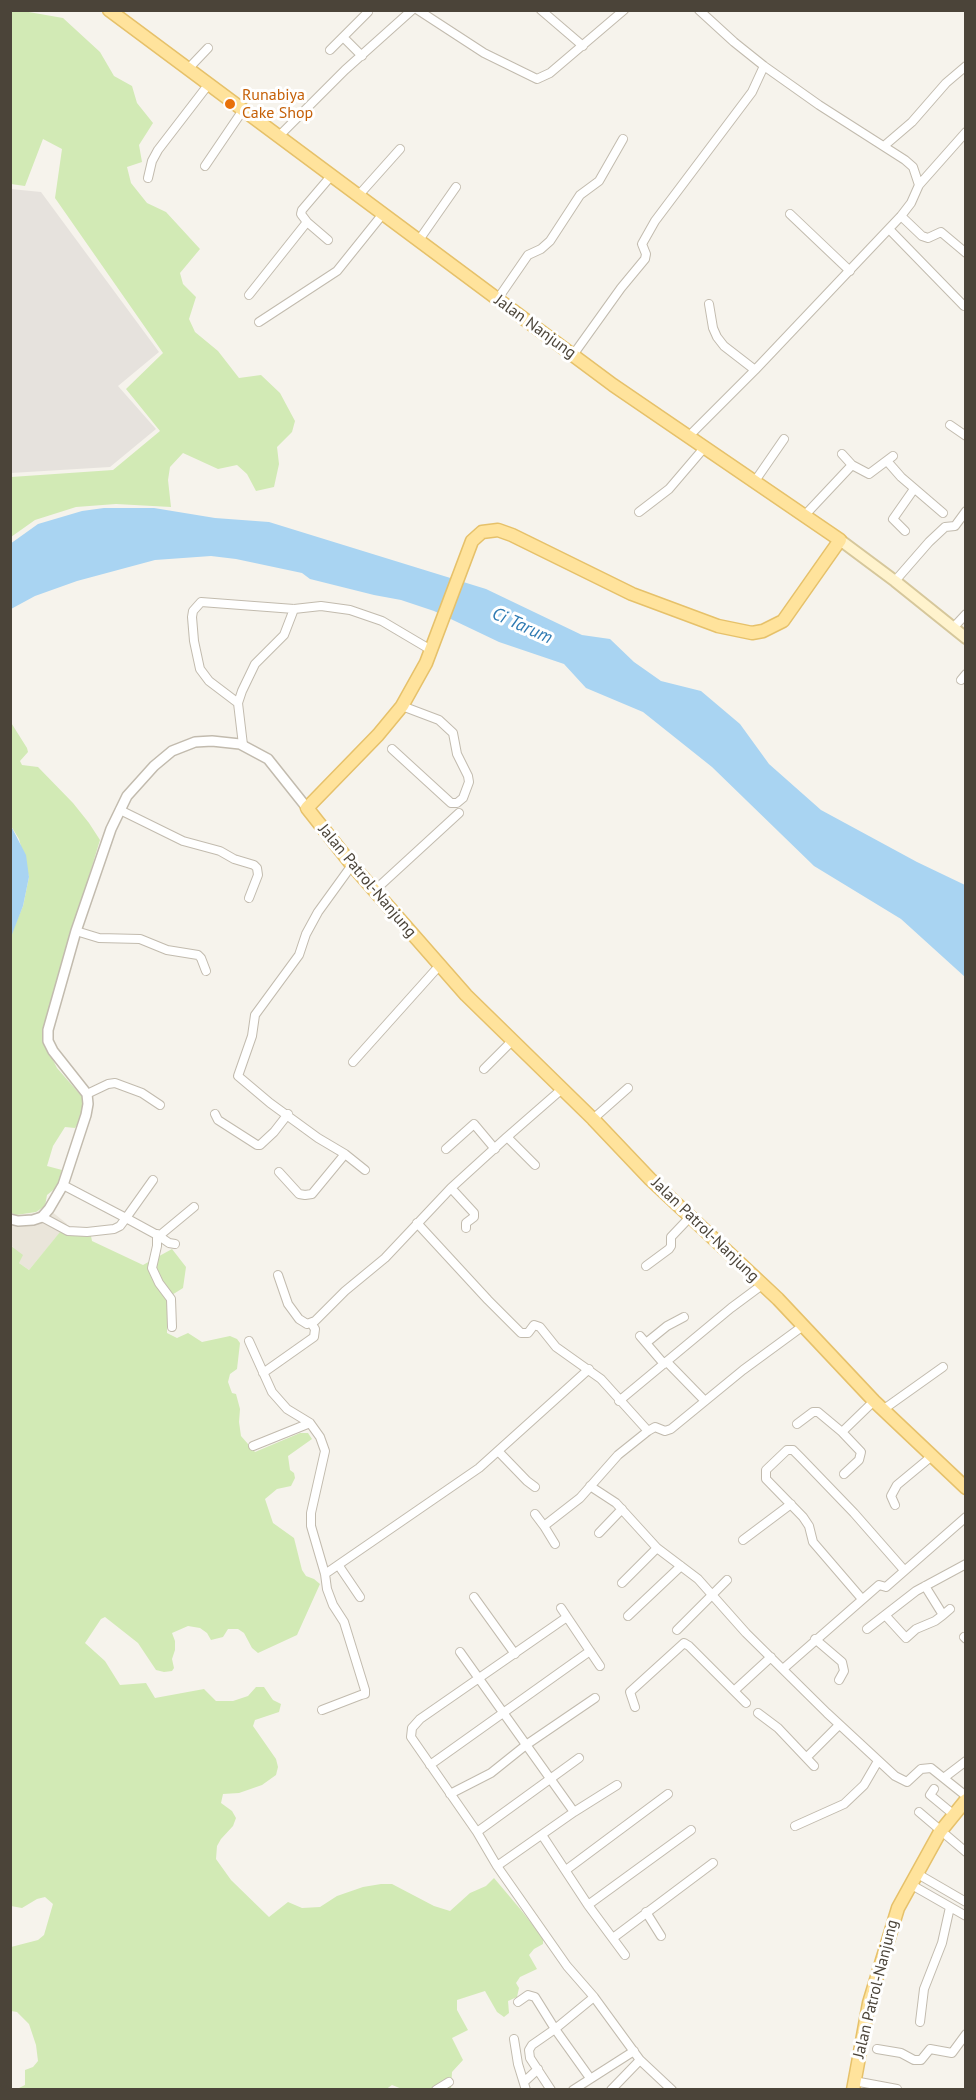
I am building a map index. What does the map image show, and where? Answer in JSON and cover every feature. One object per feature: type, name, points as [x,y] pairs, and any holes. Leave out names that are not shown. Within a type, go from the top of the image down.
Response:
[{"type":"main road","name":"Jalan Nanjung","points":[[109,10],[613,385],[756,481],[895,580],[966,638]]},
{"type":"main road","name":"Jalan Patrol-Nanjung","points":[[840,540],[783,621],[763,631],[752,633],[718,626],[632,594],[512,535],[490,529],[482,532],[472,541],[464,558],[426,663],[402,706],[378,735],[307,808],[374,891],[466,994],[593,1119],[650,1179],[803,1326],[879,1405],[966,1488]]},
{"type":"main road","name":"Jalan Patrol-Nanjung","points":[[853,2085],[869,2003],[898,1908],[940,1832],[966,1798]]},
{"type":"street","points":[[279,136],[412,10]]},
{"type":"street","points":[[418,10],[484,53],[537,80],[550,73],[624,10]]},
{"type":"street","points":[[541,10],[583,46]]},
{"type":"street","points":[[699,10],[764,66],[913,167],[919,185]]},
{"type":"street","points":[[330,50],[368,12]]},
{"type":"street","points":[[343,37],[362,56]]},
{"type":"street","points":[[188,69],[208,48]]},
{"type":"street","points":[[573,355],[645,259],[646,254],[642,244],[655,221],[752,92],[764,66]]},
{"type":"street","points":[[884,146],[966,66]]},
{"type":"street","points":[[148,178],[152,161],[158,150],[208,85]]},
{"type":"street","points":[[205,166],[243,110]]},
{"type":"street","points":[[689,436],[901,216],[911,203],[919,185],[966,132]]},
{"type":"street","points":[[497,300],[523,261],[549,241],[580,195],[599,181],[622,139]]},
{"type":"street","points":[[358,196],[400,149]]},
{"type":"street","points":[[328,240],[302,217],[302,210],[331,176]]},
{"type":"street","points":[[419,240],[456,187]]},
{"type":"street","points":[[790,214],[850,271]]},
{"type":"street","points":[[259,322],[337,271],[382,215]]},
{"type":"street","points":[[901,216],[922,236],[928,238],[941,232],[966,253]]},
{"type":"street","points":[[249,295],[307,222]]},
{"type":"street","points":[[889,229],[964,306]]},
{"type":"street","points":[[709,304],[717,338],[755,370]]},
{"type":"street","points":[[950,425],[966,436]]},
{"type":"street","points":[[756,481],[784,440]]},
{"type":"street","points":[[639,512],[669,489],[704,448]]},
{"type":"street","points":[[842,454],[852,465],[868,474],[890,458],[914,489],[944,513]]},
{"type":"street","points":[[805,515],[852,465]]},
{"type":"street","points":[[904,531],[893,519],[914,489]]},
{"type":"street","points":[[895,580],[945,527],[955,526],[966,511]]},
{"type":"street","points":[[238,704],[209,681],[200,669],[192,617],[193,611],[201,602],[294,609],[321,606],[350,610],[382,621],[432,646]]},
{"type":"street","points":[[243,746],[238,704],[247,678],[255,664],[284,635],[294,609]]},
{"type":"street","points":[[953,628],[966,614]]},
{"type":"street","points":[[392,749],[451,803],[460,802],[463,798],[469,782],[457,754],[453,733],[439,720],[402,706]]},
{"type":"street","points":[[10,1219],[26,1220],[42,1217],[49,1209],[63,1185],[86,1115],[87,1094],[52,1051],[48,1041],[48,1030],[76,931],[111,829],[127,795],[171,751],[195,742],[212,741],[243,746],[260,753],[274,765],[307,808]]},
{"type":"street","points":[[120,810],[183,841],[220,851],[257,868],[258,875],[249,898]]},
{"type":"street","points":[[374,891],[459,813]]},
{"type":"street","points":[[352,865],[318,912],[306,934],[299,955],[255,1015],[252,1036],[238,1074],[252,1089],[365,1170]]},
{"type":"street","points":[[76,931],[99,938],[130,937],[167,950],[198,955],[206,970]]},
{"type":"street","points":[[353,1062],[439,966]]},
{"type":"street","points":[[484,1069],[513,1040]]},
{"type":"street","points":[[87,1094],[115,1083],[142,1093],[160,1105]]},
{"type":"street","points":[[593,1119],[628,1088]]},
{"type":"street","points":[[311,1323],[385,1258],[451,1188],[562,1089]]},
{"type":"street","points":[[215,1114],[218,1120],[260,1145],[288,1114]]},
{"type":"street","points":[[446,1149],[474,1124],[495,1149]]},
{"type":"street","points":[[507,1137],[535,1165]]},
{"type":"street","points":[[279,1172],[299,1194],[312,1194],[345,1154]]},
{"type":"street","points":[[42,1217],[68,1231],[87,1232],[114,1228],[120,1226],[153,1180]]},
{"type":"street","points":[[63,1185],[169,1243],[175,1244]]},
{"type":"street","points":[[451,1188],[474,1213],[474,1217],[466,1223],[466,1228]]},
{"type":"street","points":[[172,1327],[171,1299],[159,1283],[152,1268],[158,1235],[194,1207]]},
{"type":"street","points":[[646,1266],[669,1249],[671,1237],[690,1217]]},
{"type":"street","points":[[417,1223],[521,1332],[528,1333],[537,1325],[556,1347],[601,1379],[648,1431]]},
{"type":"street","points":[[263,1373],[314,1337],[315,1329],[311,1323],[303,1322],[288,1304],[278,1275]]},
{"type":"street","points":[[619,1401],[731,1308],[762,1286]]},
{"type":"street","points":[[646,1342],[667,1326],[684,1317]]},
{"type":"street","points":[[544,1526],[580,1498],[618,1455],[648,1431],[655,1427],[668,1431],[742,1370],[803,1326]]},
{"type":"street","points":[[640,1336],[705,1401]]},
{"type":"street","points":[[249,1341],[273,1392],[298,1417],[310,1424],[320,1437],[325,1451],[311,1513],[311,1526],[327,1589],[351,1639],[365,1694],[322,1710]]},
{"type":"street","points":[[842,1432],[879,1405],[943,1367]]},
{"type":"street","points":[[325,1574],[479,1468],[588,1369]]},
{"type":"street","points":[[797,1424],[813,1412],[818,1412],[860,1450],[858,1460],[844,1474]]},
{"type":"street","points":[[253,1446],[310,1424]]},
{"type":"street","points":[[862,1599],[813,1542],[809,1526],[791,1504],[767,1482],[766,1470],[790,1449],[854,1512],[904,1570]]},
{"type":"street","points":[[498,1450],[535,1487]]},
{"type":"street","points":[[895,1505],[891,1496],[897,1485],[932,1456]]},
{"type":"street","points":[[590,1486],[622,1509],[657,1548],[698,1579],[771,1657],[839,1725],[895,1776],[907,1782],[921,1770],[931,1768],[945,1777],[966,1798]]},
{"type":"street","points":[[743,1540],[791,1504]]},
{"type":"street","points":[[599,1533],[622,1509]]},
{"type":"street","points":[[535,1514],[555,1544]]},
{"type":"street","points":[[783,1669],[862,1599],[879,1585],[886,1587],[966,1517]]},
{"type":"street","points":[[622,1583],[657,1548]]},
{"type":"street","points":[[867,1629],[908,1597],[966,1564]]},
{"type":"street","points":[[339,1566],[360,1597]]},
{"type":"street","points":[[628,1616],[681,1566]]},
{"type":"street","points":[[677,1630],[727,1580]]},
{"type":"street","points":[[925,1586],[943,1615]]},
{"type":"street","points":[[474,1598],[515,1654]]},
{"type":"street","points":[[561,1608],[600,1666]]},
{"type":"street","points":[[885,1615],[906,1638],[916,1629],[935,1621],[950,1609]]},
{"type":"street","points":[[567,1617],[481,1679],[420,1719],[412,1728],[411,1737],[567,1966],[594,1997],[640,2060],[672,2090]]},
{"type":"street","points":[[815,1640],[842,1662],[844,1671],[839,1680]]},
{"type":"street","points":[[635,1707],[630,1692],[684,1644],[689,1646],[746,1703]]},
{"type":"street","points":[[430,1765],[590,1651]]},
{"type":"street","points":[[460,1652],[574,1812]]},
{"type":"street","points":[[735,1690],[771,1657]]},
{"type":"street","points":[[450,1794],[491,1773],[526,1745],[595,1698]]},
{"type":"street","points":[[758,1713],[778,1728],[814,1766]]},
{"type":"street","points":[[804,1758],[839,1725]]},
{"type":"street","points":[[477,1832],[579,1758]]},
{"type":"street","points":[[795,1826],[844,1804],[864,1785],[878,1761]]},
{"type":"street","points":[[945,1777],[966,1761]]},
{"type":"street","points":[[497,1866],[617,1785]]},
{"type":"street","points":[[934,1789],[930,1795],[953,1814]]},
{"type":"street","points":[[566,1870],[668,1794]]},
{"type":"street","points":[[919,1812],[966,1852]]},
{"type":"street","points":[[588,1905],[691,1830]]},
{"type":"street","points":[[542,1835],[588,1905],[625,1955]]},
{"type":"street","points":[[613,1938],[713,1863]]},
{"type":"street","points":[[913,1879],[966,1902]]},
{"type":"street","points":[[913,1879],[966,1916]]},
{"type":"street","points":[[920,2022],[924,1989],[942,1942],[950,1907]]},
{"type":"street","points":[[646,1912],[661,1936]]},
{"type":"street","points":[[518,2002],[528,1995],[535,1996],[590,2078]]},
{"type":"street","points":[[551,2090],[530,2058],[529,2050],[532,2045],[594,1997]]},
{"type":"street","points":[[877,2049],[921,2060],[930,2049],[952,2054],[966,2034]]},
{"type":"street","points":[[514,2039],[518,2064],[525,2086]]},
{"type":"street","points":[[573,2090],[634,2051]]},
{"type":"street","points":[[611,2090],[640,2060]]},
{"type":"street","points":[[525,2086],[538,2069]]},
{"type":"street","points":[[436,2090],[449,2082]]},
{"type":"street","points":[[853,2085],[897,2089]]},
{"type":"shaded area","points":[[11,189],[41,192],[159,352],[118,386],[156,429],[110,467],[11,473]]},
{"type":"shaded area","points":[[45,1206],[67,1224],[29,1270],[19,1263],[11,1246],[11,1212],[16,1215],[36,1213]]},
{"type":"green space","points":[[11,10],[63,18],[100,52],[114,76],[132,86],[137,103],[153,123],[139,145],[142,162],[127,167],[131,183],[147,203],[166,212],[200,249],[180,273],[183,284],[196,297],[189,319],[195,332],[218,351],[239,378],[261,375],[280,393],[295,421],[292,432],[277,447],[279,464],[274,487],[256,491],[247,474],[237,465],[218,469],[183,453],[170,467],[168,480],[171,507],[116,504],[76,507],[35,520],[11,537],[11,477],[113,470],[160,431],[126,389],[163,353],[55,198],[62,149],[43,139],[25,186],[11,184]]},
{"type":"green space","points":[[10,721],[27,748],[28,752],[20,761],[22,765],[38,767],[73,803],[100,840],[45,1021],[46,1046],[57,1068],[85,1100],[84,1114],[75,1128],[65,1127],[53,1146],[47,1166],[62,1170],[57,1187],[47,1195],[45,1206],[36,1212],[16,1215],[10,1212],[10,937],[23,906],[29,877],[19,839],[11,826]]},
{"type":"green space","points":[[60,1232],[91,1236],[92,1241],[143,1265],[172,1249],[186,1267],[183,1288],[167,1298],[167,1333],[177,1338],[188,1333],[202,1342],[230,1336],[240,1343],[237,1369],[230,1374],[228,1382],[232,1393],[236,1394],[240,1409],[241,1436],[255,1452],[300,1433],[308,1433],[312,1439],[288,1456],[290,1470],[294,1473],[295,1478],[291,1486],[277,1489],[265,1499],[273,1523],[294,1538],[302,1570],[306,1576],[320,1584],[297,1635],[258,1653],[252,1648],[244,1633],[238,1629],[228,1629],[223,1637],[211,1640],[200,1628],[188,1626],[172,1633],[175,1641],[172,1659],[174,1668],[172,1671],[164,1672],[156,1670],[138,1643],[105,1617],[101,1619],[85,1643],[105,1661],[120,1685],[146,1683],[155,1698],[204,1689],[216,1701],[233,1701],[248,1696],[256,1687],[264,1687],[273,1700],[281,1704],[279,1712],[255,1720],[253,1726],[276,1759],[278,1767],[276,1775],[262,1785],[239,1793],[223,1794],[221,1803],[232,1811],[236,1818],[233,1826],[217,1846],[216,1859],[231,1880],[269,1917],[288,1902],[302,1908],[320,1907],[337,1896],[363,1887],[381,1884],[392,1884],[434,1906],[450,1911],[470,1893],[486,1886],[494,1878],[521,1910],[543,1938],[543,1944],[529,1955],[537,1969],[520,1977],[516,1983],[519,1988],[517,1997],[508,2001],[509,2013],[504,2017],[497,2012],[485,1991],[457,2000],[457,2010],[468,2030],[452,2038],[463,2060],[452,2072],[451,2089],[402,2089],[392,2085],[385,2090],[17,2089],[25,2085],[25,2070],[33,2067],[38,2061],[36,2045],[29,2024],[17,2012],[11,2011],[11,1947],[38,1940],[44,1935],[53,1904],[45,1897],[22,1908],[11,1906],[11,1246],[23,1255],[19,1263],[29,1270]]},
{"type":"water","name":"Ci Tarum","points":[[104,508],[154,508],[215,518],[269,522],[486,589],[582,635],[610,639],[634,662],[661,681],[701,691],[740,724],[769,764],[821,810],[965,885],[965,977],[901,919],[814,866],[712,767],[643,712],[586,688],[564,664],[499,642],[434,611],[401,600],[310,579],[302,573],[211,556],[155,560],[77,581],[35,596],[11,609],[10,544],[38,524],[82,511]]},
{"type":"water","points":[[11,826],[26,855],[29,877],[23,906],[11,937]]},
{"type":"place","name":"Runabiya Cake Shop","points":[[230,104]]}]
